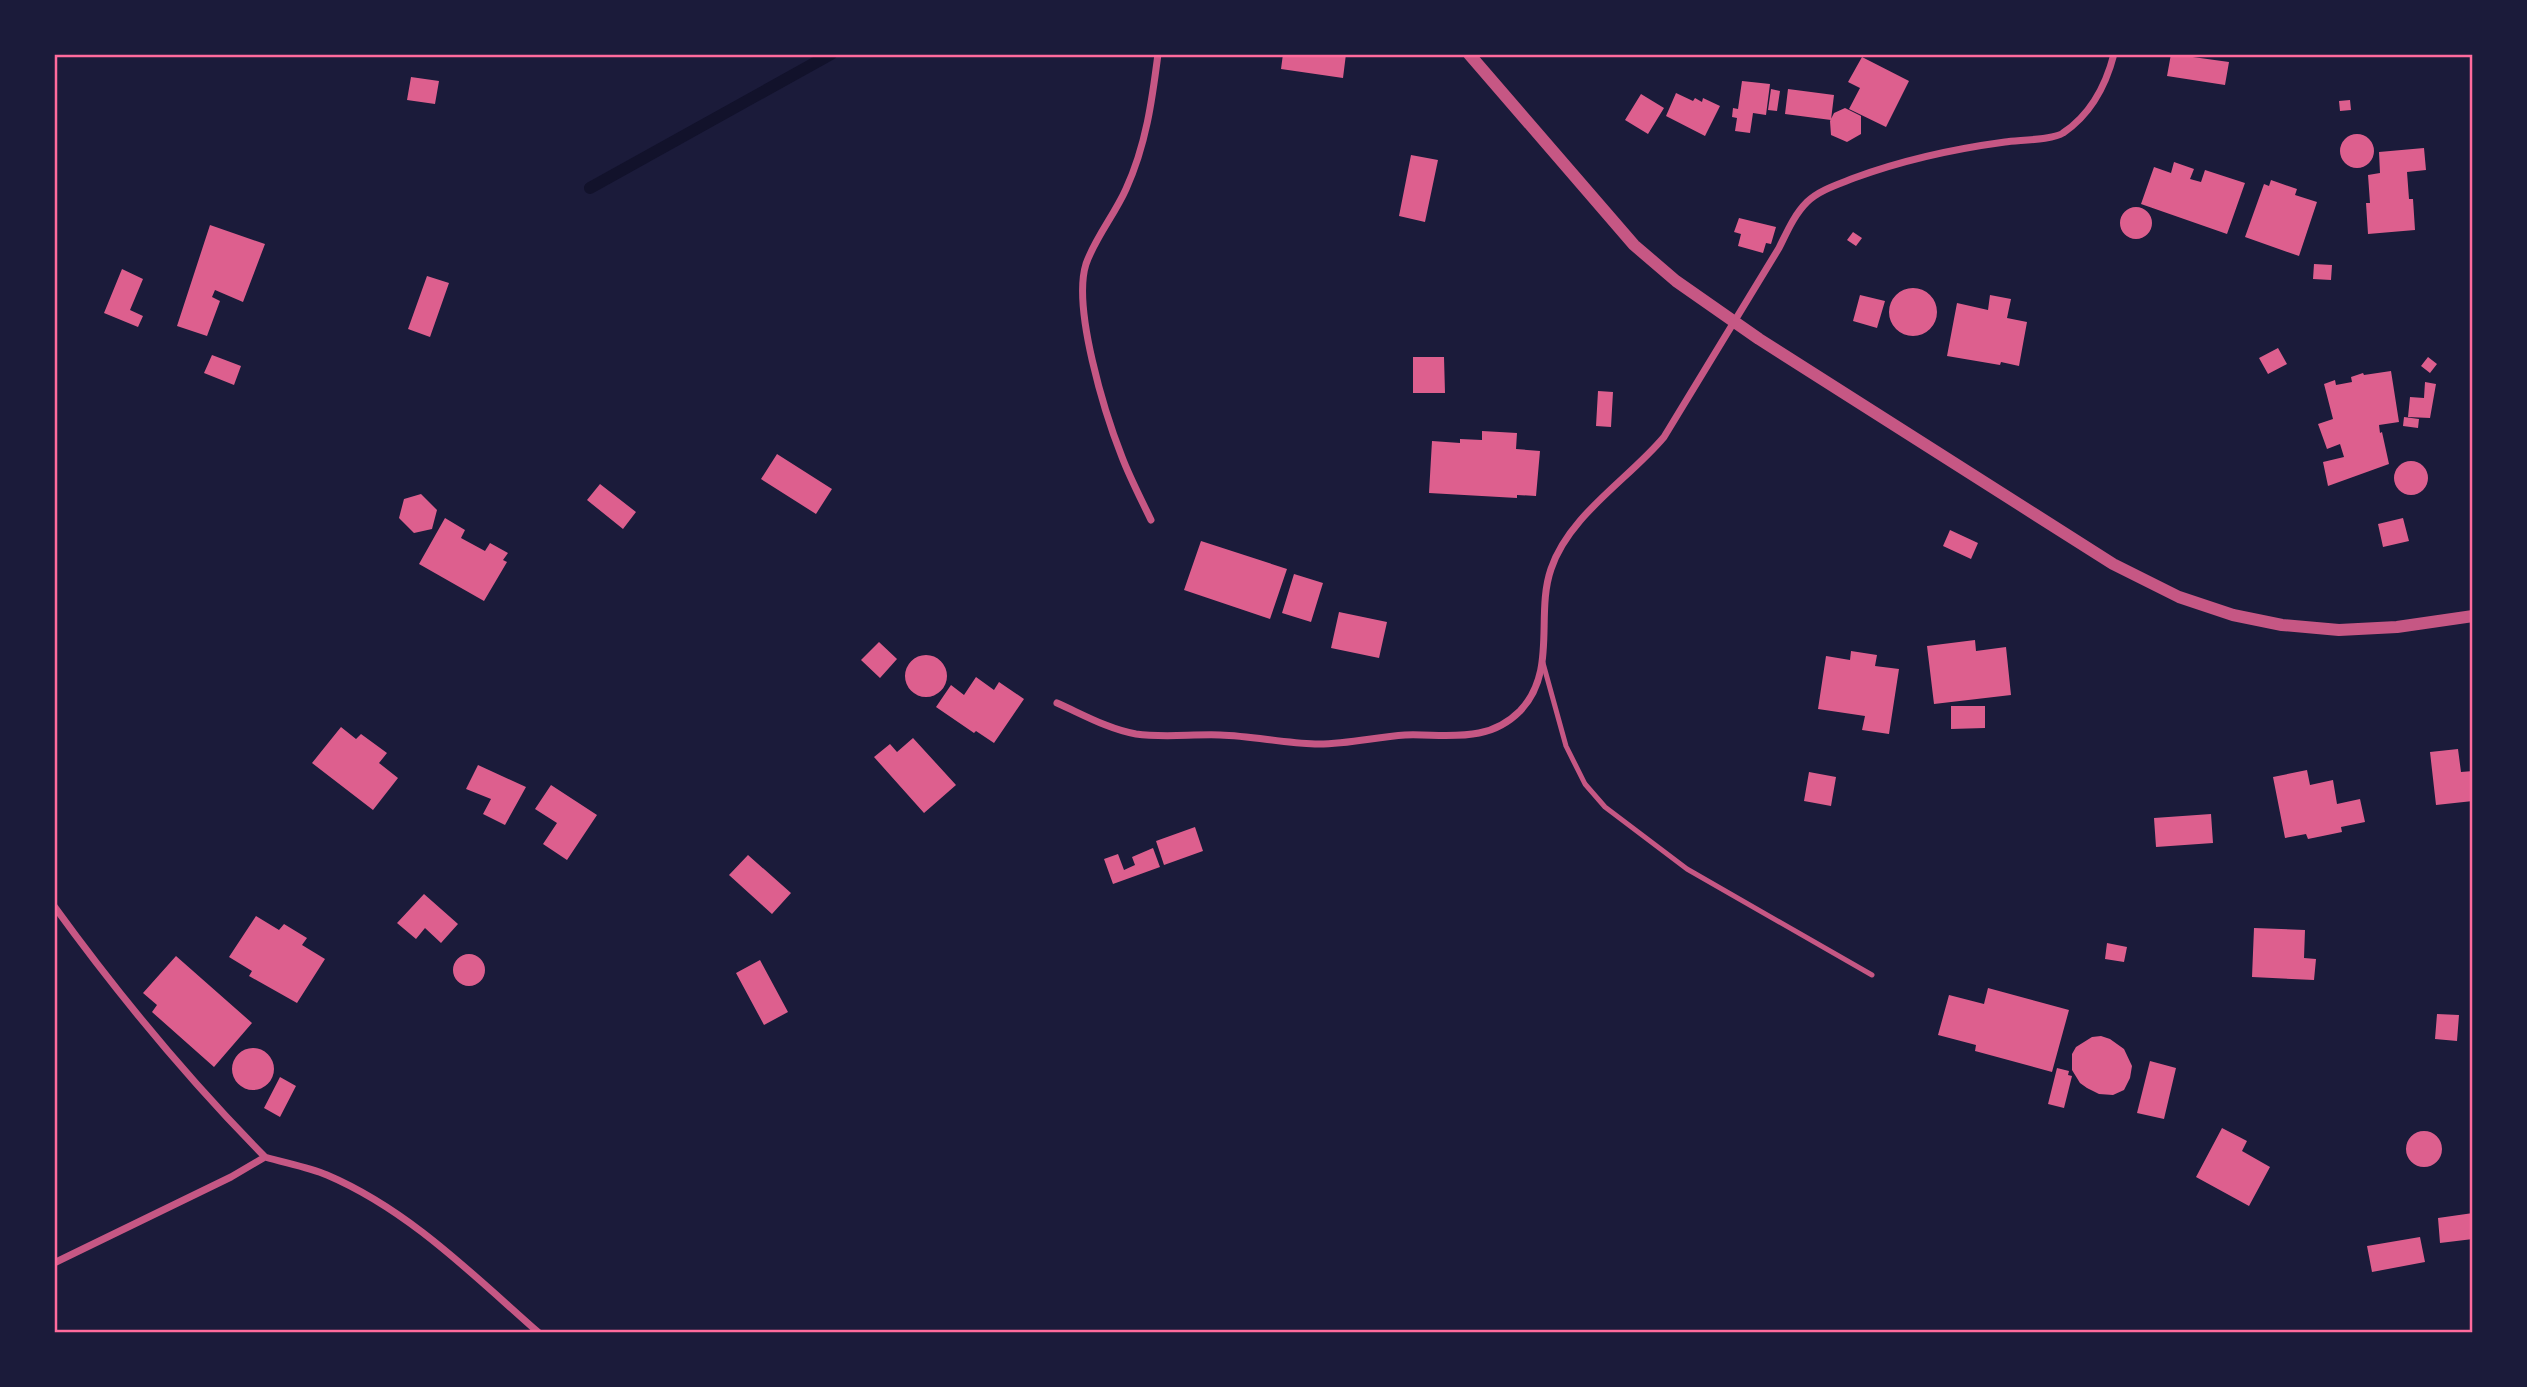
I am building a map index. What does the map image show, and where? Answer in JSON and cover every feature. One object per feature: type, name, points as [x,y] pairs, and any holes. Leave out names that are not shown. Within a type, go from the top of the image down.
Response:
[{"type":"street","points":[[1151,520],[1122,458],[1099,386],[1083,289],[1086,265],[1125,191],[1141,153],[1152,103],[1158,54]]},
{"type":"street","points":[[1469,54],[1634,245],[1676,281],[1734,323],[2113,564],[2179,597],[2233,615],[2282,625],[2339,630],[2397,627],[2473,617]]},
{"type":"street","points":[[1056,703],[1134,733],[1162,736],[1224,735],[1319,745],[1404,735],[1479,733],[1504,725],[1521,709],[1536,686],[1543,663],[1550,569],[1562,546],[1585,516],[1645,461],[1664,438],[1793,220],[1808,200],[1832,186],[1891,164],[1962,148],[2060,135],[2083,116],[2092,104],[2110,69],[2114,54]]},
{"type":"street","points":[[54,906],[146,1027],[265,1157],[324,1174],[365,1193],[416,1226],[539,1333]]},
{"type":"street","points":[[54,1263],[265,1157]]},
{"type":"lane","points":[[1543,663],[1566,746],[1585,784],[1605,807],[1687,869],[1872,975]]},
{"type":"building","points":[[1283,54],[1346,54],[1343,78],[1281,69]]},
{"type":"building","points":[[2171,54],[2229,62],[2225,85],[2167,76]]},
{"type":"building","points":[[1862,57],[1909,81],[1886,127],[1849,109],[1860,88],[1848,82]]},
{"type":"building","points":[[411,77],[439,81],[435,104],[407,100]]},
{"type":"building","points":[[1742,81],[1770,84],[1766,115],[1753,113],[1750,133],[1735,131],[1737,118],[1732,117],[1733,108],[1738,109]]},
{"type":"building","points":[[1771,89],[1780,91],[1777,111],[1768,110]]},
{"type":"building","points":[[1788,89],[1834,95],[1831,120],[1785,114]]},
{"type":"building","points":[[1676,93],[1693,101],[1695,98],[1702,102],[1703,98],[1720,106],[1705,136],[1666,116]]},
{"type":"building","points":[[1641,94],[1664,108],[1648,134],[1625,120]]},
{"type":"building","points":[[2350,100],[2351,110],[2340,111],[2339,101]]},
{"type":"building","points":[[1845,108],[1861,116],[1861,134],[1847,142],[1831,135],[1830,121],[1834,113]]},
{"type":"building","points":[[2357,134],[2369,139],[2374,151],[2369,163],[2357,168],[2345,163],[2340,151],[2345,139]]},
{"type":"building","points":[[2424,148],[2426,170],[2407,172],[2409,199],[2413,199],[2415,230],[2368,234],[2368,175],[2380,173],[2379,152]]},
{"type":"building","points":[[1411,155],[1438,160],[1425,222],[1399,216]]},
{"type":"building","points":[[2174,162],[2194,169],[2190,179],[2201,182],[2205,170],[2245,183],[2227,234],[2141,204],[2154,167],[2171,173]]},
{"type":"building","points":[[2271,180],[2297,189],[2295,195],[2317,202],[2299,256],[2245,237],[2264,184],[2269,186]]},
{"type":"building","points":[[2136,207],[2147,212],[2152,223],[2147,234],[2136,239],[2125,234],[2120,223],[2125,212]]},
{"type":"building","points":[[1739,218],[1776,227],[1771,244],[1766,243],[1763,253],[1738,246],[1741,234],[1734,232]]},
{"type":"building","points":[[210,225],[265,244],[243,302],[215,290],[212,297],[220,301],[207,336],[177,326]]},
{"type":"building","points":[[1853,232],[1862,238],[1856,246],[1847,240]]},
{"type":"building","points":[[2314,264],[2332,265],[2331,280],[2313,279]]},
{"type":"building","points":[[122,269],[143,279],[130,310],[143,316],[138,327],[104,313]]},
{"type":"building","points":[[427,276],[449,283],[430,337],[408,329]]},
{"type":"building","points":[[1913,288],[1930,295],[1937,312],[1930,329],[1913,336],[1896,329],[1889,312],[1896,295]]},
{"type":"building","points":[[1860,295],[1885,301],[1877,328],[1853,321]]},
{"type":"building","points":[[1990,295],[2011,299],[2007,318],[2027,322],[2019,366],[1947,356],[1957,303],[1988,310]]},
{"type":"building","points":[[2278,348],[2287,364],[2268,374],[2259,358]]},
{"type":"building","points":[[212,355],[241,366],[234,385],[204,373]]},
{"type":"building","points":[[1413,357],[1444,357],[1445,393],[1413,393]]},
{"type":"building","points":[[2428,357],[2437,364],[2430,373],[2421,366]]},
{"type":"building","points":[[2391,371],[2399,422],[2379,425],[2389,464],[2328,486],[2323,462],[2344,457],[2340,444],[2327,449],[2318,424],[2333,419],[2324,384],[2335,380],[2336,385],[2352,382],[2351,377],[2363,373]]},
{"type":"building","points":[[2425,382],[2436,384],[2430,418],[2408,417],[2410,397],[2424,398]]},
{"type":"building","points":[[1598,391],[1613,392],[1611,427],[1596,426]]},
{"type":"building","points":[[2404,417],[2419,419],[2418,428],[2403,426]]},
{"type":"building","points":[[1482,431],[1517,433],[1516,449],[1540,451],[1536,496],[1517,495],[1517,498],[1429,493],[1432,441],[1460,443],[1460,439],[1482,440]]},
{"type":"building","points":[[777,454],[832,489],[816,514],[761,479]]},
{"type":"building","points":[[2411,461],[2423,466],[2428,478],[2423,490],[2411,495],[2399,490],[2394,478],[2399,466]]},
{"type":"building","points":[[600,484],[636,512],[623,529],[587,500]]},
{"type":"building","points":[[421,494],[437,510],[432,529],[414,533],[399,518],[404,499]]},
{"type":"building","points":[[445,518],[465,530],[461,538],[485,551],[490,543],[508,553],[503,560],[507,562],[484,601],[419,564]]},
{"type":"building","points":[[2403,518],[2409,541],[2383,547],[2378,524]]},
{"type":"building","points":[[1950,530],[1978,543],[1971,559],[1943,546]]},
{"type":"building","points":[[1201,541],[1287,569],[1270,619],[1184,590]]},
{"type":"building","points":[[1294,574],[1323,583],[1311,622],[1282,613]]},
{"type":"building","points":[[1339,612],[1387,622],[1379,658],[1331,648]]},
{"type":"building","points":[[1975,640],[1976,651],[2006,647],[2011,695],[1934,704],[1927,646]]},
{"type":"building","points":[[879,642],[897,659],[880,678],[861,660]]},
{"type":"building","points":[[1851,651],[1877,655],[1875,666],[1899,669],[1889,734],[1862,730],[1865,716],[1818,709],[1826,656],[1850,660]]},
{"type":"building","points":[[926,655],[941,661],[947,676],[941,691],[926,697],[911,691],[905,676],[911,661]]},
{"type":"building","points":[[976,677],[994,690],[999,682],[1024,699],[994,743],[936,707],[951,685],[964,695]]},
{"type":"building","points":[[1951,706],[1985,706],[1985,728],[1951,729]]},
{"type":"building","points":[[341,727],[356,739],[361,734],[387,753],[379,763],[398,778],[373,810],[312,763]]},
{"type":"building","points":[[913,738],[956,785],[924,813],[874,757],[890,744],[897,752]]},
{"type":"building","points":[[2458,749],[2461,772],[2473,771],[2473,801],[2436,805],[2430,752]]},
{"type":"building","points":[[478,765],[526,787],[505,825],[483,814],[491,799],[466,789]]},
{"type":"building","points":[[2307,770],[2310,785],[2333,780],[2337,804],[2360,799],[2365,822],[2341,827],[2342,832],[2308,839],[2306,834],[2285,838],[2273,777]]},
{"type":"building","points":[[1809,772],[1836,777],[1831,806],[1804,801]]},
{"type":"building","points":[[551,785],[597,815],[567,860],[543,844],[557,823],[535,809]]},
{"type":"building","points":[[2211,814],[2213,843],[2156,847],[2154,818]]},
{"type":"building","points":[[1195,827],[1203,851],[1164,865],[1156,841]]},
{"type":"building","points":[[1153,848],[1160,867],[1113,884],[1104,859],[1118,854],[1124,870],[1135,865],[1132,857]]},
{"type":"building","points":[[748,855],[791,893],[772,914],[729,875]]},
{"type":"building","points":[[424,894],[458,924],[441,943],[425,928],[416,939],[397,923]]},
{"type":"building","points":[[256,916],[279,930],[284,924],[307,938],[302,945],[325,959],[297,1003],[249,976],[252,971],[229,957]]},
{"type":"building","points":[[2254,928],[2305,930],[2304,958],[2316,959],[2314,980],[2252,977]]},
{"type":"building","points":[[2107,943],[2127,947],[2124,962],[2105,959]]},
{"type":"building","points":[[469,954],[480,959],[485,970],[480,981],[469,986],[458,981],[453,970],[458,959]]},
{"type":"building","points":[[176,956],[252,1023],[214,1067],[152,1012],[157,1005],[143,993]]},
{"type":"building","points":[[760,960],[788,1012],[764,1025],[736,973]]},
{"type":"building","points":[[1988,988],[2069,1010],[2052,1072],[1975,1051],[1976,1045],[1938,1035],[1949,995],[1984,1004]]},
{"type":"building","points":[[2437,1014],[2459,1015],[2457,1041],[2435,1039]]},
{"type":"building","points":[[2101,1036],[2124,1049],[2132,1066],[2124,1090],[2113,1095],[2099,1094],[2087,1088],[2080,1083],[2072,1070],[2072,1054],[2076,1047],[2092,1037]]},
{"type":"building","points":[[253,1048],[268,1054],[274,1069],[268,1084],[253,1090],[238,1084],[232,1069],[238,1054]]},
{"type":"building","points":[[2150,1061],[2176,1068],[2164,1119],[2137,1113]]},
{"type":"building","points":[[2057,1068],[2069,1071],[2068,1075],[2072,1076],[2064,1108],[2048,1104]]},
{"type":"building","points":[[280,1077],[296,1086],[280,1117],[264,1108]]},
{"type":"building","points":[[2222,1128],[2247,1141],[2242,1151],[2270,1167],[2249,1206],[2196,1177]]},
{"type":"building","points":[[2424,1131],[2437,1136],[2442,1149],[2437,1162],[2424,1167],[2411,1162],[2406,1149],[2411,1136]]},
{"type":"building","points":[[2473,1213],[2473,1239],[2440,1243],[2438,1218]]},
{"type":"building","points":[[2420,1237],[2425,1262],[2372,1272],[2367,1246]]},
{"type":"waterway","points":[[590,188],[831,54]]}]
